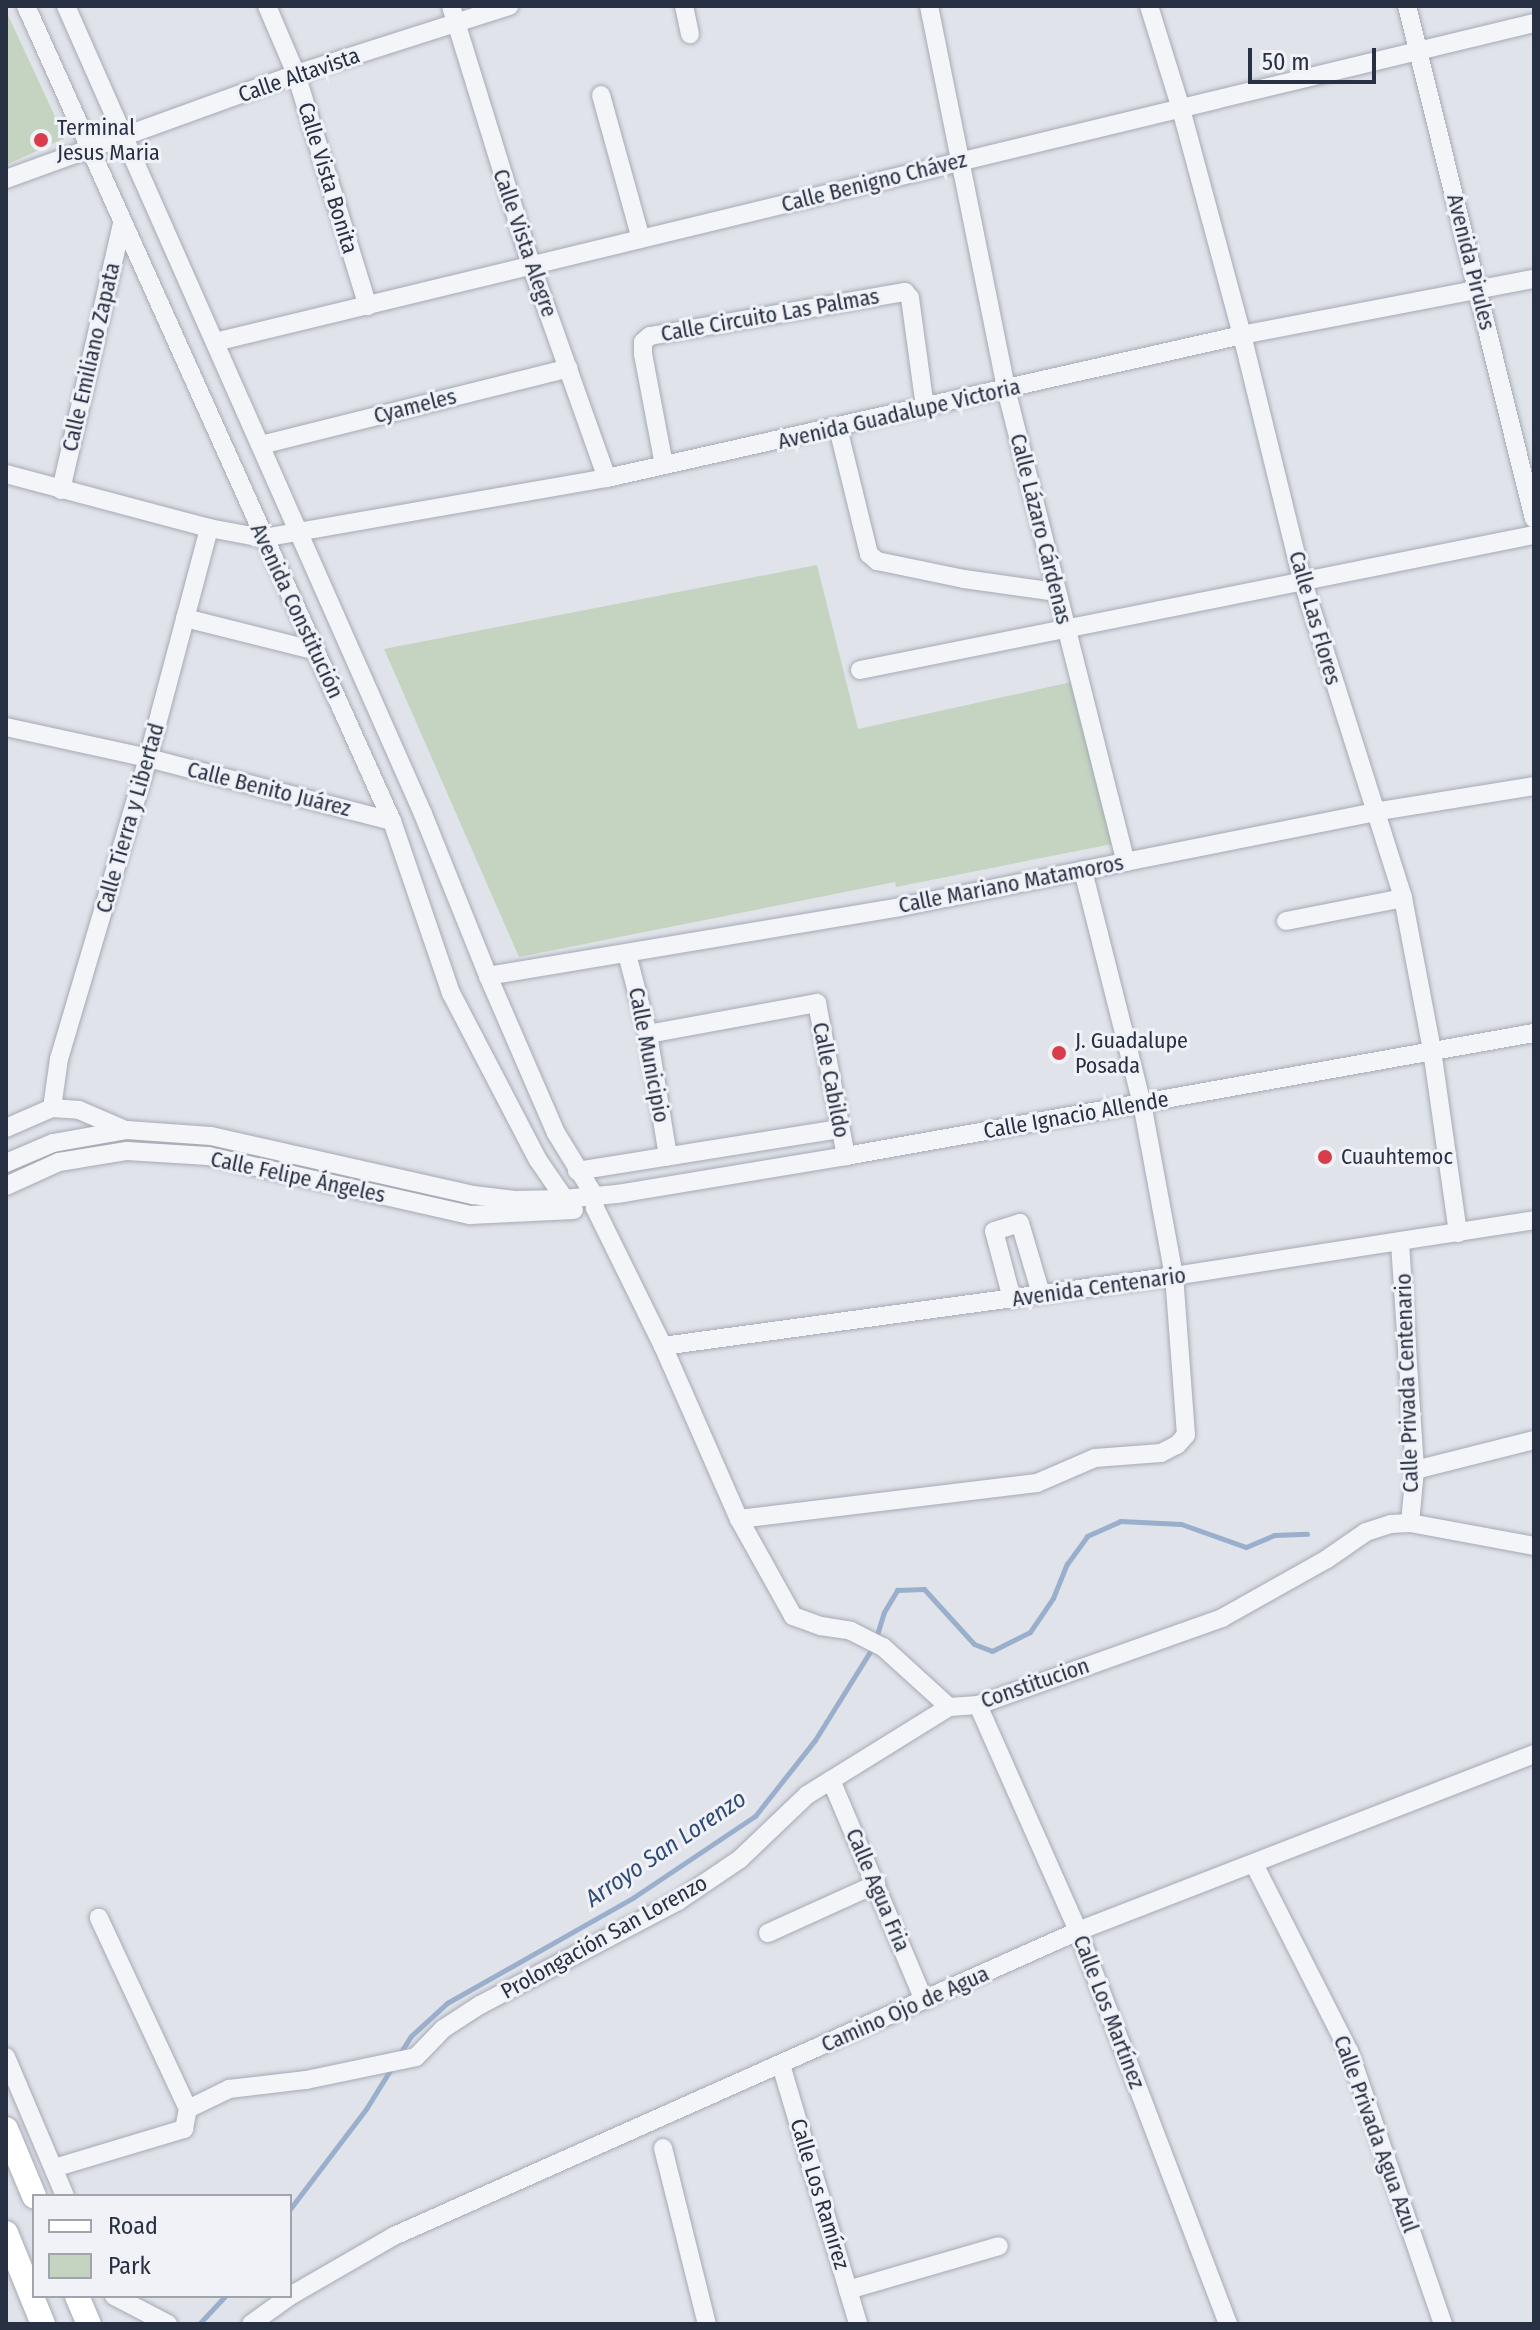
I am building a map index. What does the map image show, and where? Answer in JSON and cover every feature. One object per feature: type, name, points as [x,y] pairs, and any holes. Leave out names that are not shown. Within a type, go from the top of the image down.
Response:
[{"type":"main road","points":[[6,2129],[33,2194]]},
{"type":"main road","points":[[6,2233],[32,2297]]},
{"type":"main road","points":[[32,2298],[43,2324]]},
{"type":"main road","points":[[78,2298],[89,2324]]},
{"type":"street","name":"Avenida Constitución","points":[[26,6],[392,821],[451,993],[538,1160],[568,1204]]},
{"type":"street","name":"Avenida Constitución","points":[[66,6],[423,814],[488,976],[594,1202]]},
{"type":"street","name":"Calle Vista Bonita","points":[[267,6],[296,74],[368,306]]},
{"type":"street","name":"Calle Altavista","points":[[6,179],[91,151],[452,14],[509,6]]},
{"type":"street","points":[[684,6],[690,34]]},
{"type":"street","name":"Calle Lázaro Cárdenas","points":[[929,6],[1006,389],[1055,592],[1126,862]]},
{"type":"street","name":"Calle Las Flores","points":[[1149,6],[1181,109],[1242,335],[1302,579],[1403,898],[1432,1050],[1458,1233]]},
{"type":"street","name":"Avenida Pirules","points":[[1407,6],[1534,519]]},
{"type":"street","name":"Calle Vista Alegre","points":[[452,14],[531,265],[607,478]]},
{"type":"street","name":"Calle Benigno Chávez","points":[[215,342],[1534,23]]},
{"type":"street","points":[[601,95],[641,239]]},
{"type":"street","name":"Calle Emiliano Zapata","points":[[61,490],[122,224]]},
{"type":"street","name":"Avenida Guadalupe Victoria","points":[[6,474],[209,528],[263,538],[607,478],[1242,335],[1534,279]]},
{"type":"street","name":"Calle Circuito Las Palmas","points":[[664,465],[643,354],[643,342],[650,336],[905,292],[910,298],[925,408]]},
{"type":"street","name":"Cyameles","points":[[261,445],[569,368]]},
{"type":"street","points":[[838,428],[869,554],[877,561],[910,570],[1055,592]]},
{"type":"street","name":"Calle Tierra y Libertad","points":[[52,1108],[59,1059],[148,758],[209,528]]},
{"type":"street","points":[[860,670],[1067,631],[1302,579],[1534,535]]},
{"type":"street","points":[[185,618],[316,651]]},
{"type":"street","name":"Calle Benito Juárez","points":[[6,727],[148,758],[392,821]]},
{"type":"street","name":"Calle Mariano Matamoros","points":[[488,976],[627,954],[1126,862],[1374,812],[1534,786]]},
{"type":"street","points":[[739,1519],[1037,1483],[1095,1458],[1161,1453],[1177,1445],[1186,1435],[1174,1276],[1142,1104],[1083,870]]},
{"type":"street","points":[[1286,921],[1403,898]]},
{"type":"street","name":"Calle Municipio","points":[[627,954],[648,1034],[668,1156]]},
{"type":"street","name":"Calle Cabildo","points":[[648,1034],[817,1003],[846,1156]]},
{"type":"street","name":"Calle Ignacio Allende","points":[[594,1202],[617,1194],[1534,1033]]},
{"type":"street","points":[[6,1128],[52,1108],[79,1110],[127,1130]]},
{"type":"street","points":[[577,1171],[840,1129]]},
{"type":"street","name":"Calle Felipe Ángeles","points":[[6,1163],[53,1143],[127,1130],[211,1136],[473,1195],[568,1204]]},
{"type":"street","name":"Calle Felipe Ángeles","points":[[6,1186],[59,1162],[127,1151],[208,1156],[470,1215],[594,1202]]},
{"type":"street","name":"Constitucion","points":[[594,1202],[663,1346],[739,1519],[793,1616],[821,1626],[851,1631],[883,1647],[949,1707],[978,1705],[1222,1618],[1327,1559],[1366,1532],[1391,1524],[1410,1523],[1534,1546]]},
{"type":"street","name":"Avenida Centenario","points":[[663,1346],[1174,1276],[1534,1220]]},
{"type":"street","points":[[1012,1299],[994,1231],[1020,1223],[1041,1294]]},
{"type":"street","name":"Calle Privada Centenario","points":[[1400,1243],[1415,1470],[1410,1523]]},
{"type":"street","points":[[1415,1470],[1534,1440]]},
{"type":"street","name":"Calle Los Martínez","points":[[978,1705],[1078,1931],[1228,2324]]},
{"type":"street","name":"Prolongación San Lorenzo","points":[[188,2109],[229,2089],[306,2080],[416,2057],[443,2029],[480,2005],[691,1893],[740,1859],[807,1795],[949,1707]]},
{"type":"street","name":"Camino Ojo de Agua","points":[[292,2295],[394,2236],[1078,1931],[1534,1754]]},
{"type":"street","name":"Calle Agua Fria","points":[[831,1780],[924,2000]]},
{"type":"street","name":"Calle Privada Agua Azul","points":[[1254,1864],[1349,2051],[1443,2324]]},
{"type":"street","points":[[768,1933],[876,1884]]},
{"type":"street","points":[[54,2168],[184,2129],[188,2109],[99,1918]]},
{"type":"street","points":[[6,2057],[64,2194]]},
{"type":"street","name":"Calle Los Ramírez","points":[[781,2065],[858,2324]]},
{"type":"street","points":[[663,2148],[707,2324]]},
{"type":"street","points":[[848,2290],[999,2246]]},
{"type":"street","points":[[118,2298],[168,2324]]},
{"type":"street","name":"Camino Ojo de Agua","points":[[251,2324],[271,2317],[288,2298]]},
{"type":"green space","points":[[6,11],[65,138],[6,165]]},
{"type":"green space","points":[[817,565],[858,729],[1076,681],[1112,844],[896,887],[895,882],[519,957],[384,649]]},
{"type":"waterway","name":"Arroyo San Lorenzo","points":[[876,1638],[884,1612],[897,1590],[924,1589],[974,1644],[992,1651],[1030,1632],[1053,1598],[1067,1564],[1087,1536],[1120,1521],[1181,1524],[1246,1547],[1274,1535],[1307,1534]]},
{"type":"waterway","name":"Arroyo San Lorenzo","points":[[399,2055],[411,2036],[447,2003],[634,1897],[755,1816],[815,1740],[873,1647]]},
{"type":"waterway","name":"Arroyo San Lorenzo","points":[[292,2206],[366,2109],[392,2067]]},
{"type":"waterway","name":"Arroyo San Lorenzo","points":[[199,2324],[223,2298]]},
{"type":"place","name":"Terminal Jesus Maria","points":[[41,140]]},
{"type":"place","name":"J. Guadalupe Posada","points":[[1059,1053]]},
{"type":"place","name":"Cuauhtemoc","points":[[1325,1157]]}]
